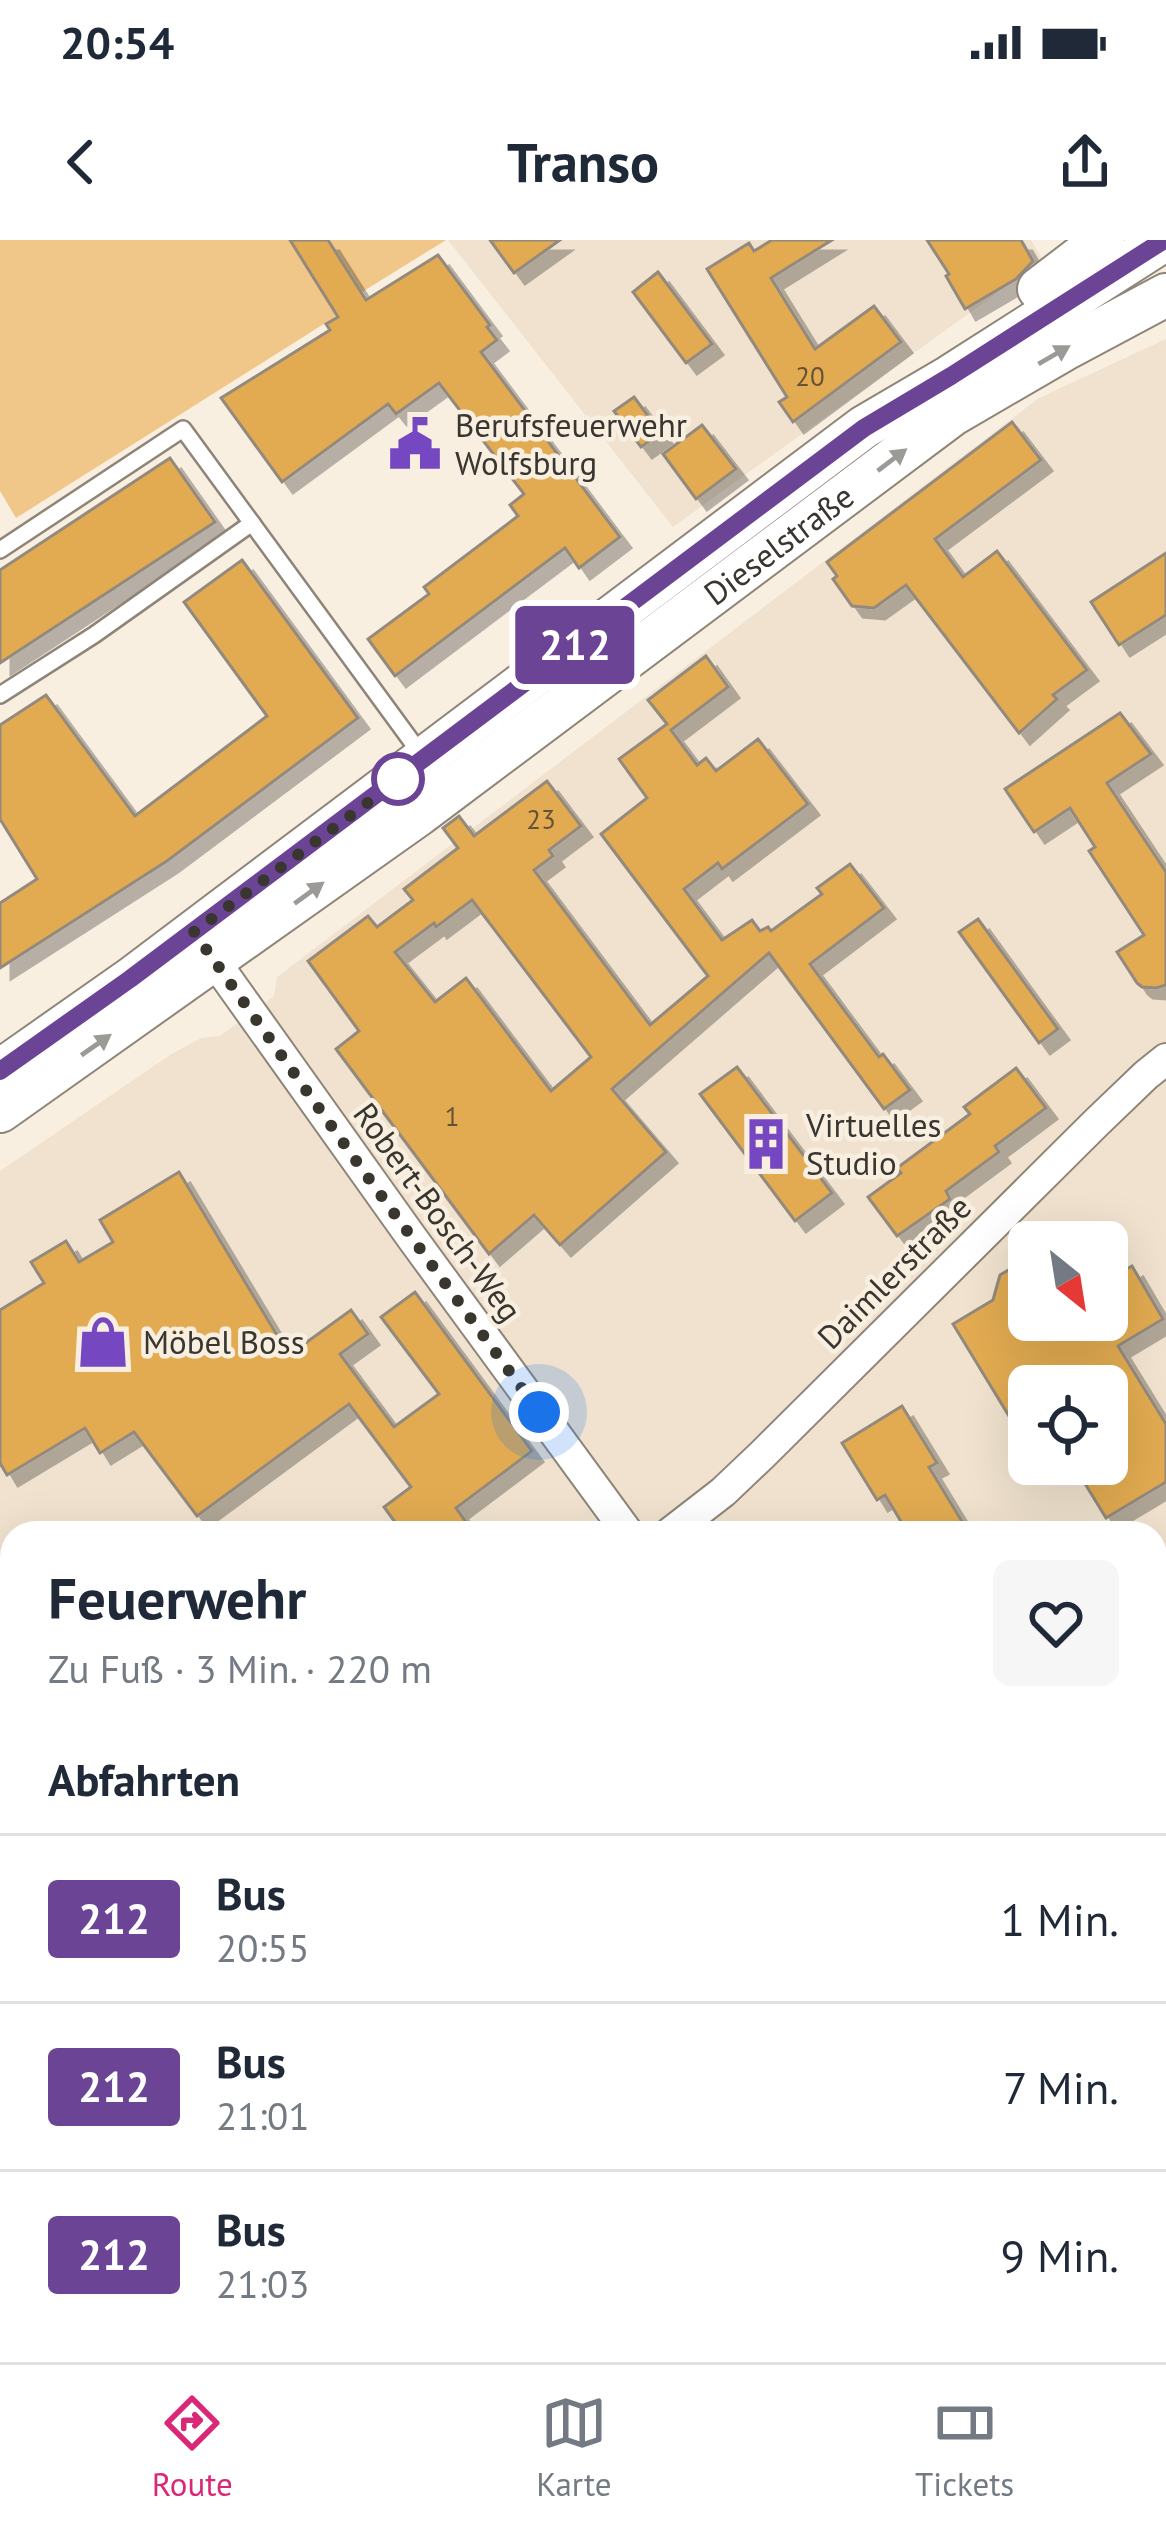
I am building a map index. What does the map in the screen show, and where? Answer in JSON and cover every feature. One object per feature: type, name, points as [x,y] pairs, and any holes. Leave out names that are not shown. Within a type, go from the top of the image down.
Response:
[{"type":"main road","points":[[864,428],[939,361],[1103,240]]},
{"type":"main road","name":"Dieselstraße","points":[[0,1112],[425,759],[864,428],[1164,240]]},
{"type":"main road","name":"Dieselstraße","points":[[0,1071],[419,814],[953,414],[1166,295]]},
{"type":"street","name":"Robert-Bosch-Weg","points":[[204,946],[619,1521]]},
{"type":"street","name":"Daimlerstraße","points":[[686,1521],[762,1455],[1096,1122],[1166,1059]]},
{"type":"lane","points":[[0,550],[182,429],[425,759]]},
{"type":"lane","points":[[0,695],[252,523]]},
{"type":"shaded area","points":[[0,240],[446,240],[362,292],[365,298],[16,518],[0,491]]},
{"type":"shaded area","points":[[448,240],[1031,240],[1043,260],[673,527]]},
{"type":"shaded area","points":[[1166,339],[1166,1521],[0,1521],[0,1171],[170,1055],[201,1038],[220,1036],[274,996],[277,977],[1039,398]]},
{"type":"building","points":[[290,240],[328,240],[366,300],[438,255],[497,340],[481,352],[620,537],[579,568],[565,548],[395,676],[368,639],[429,594],[424,587],[518,516],[510,505],[524,494],[439,383],[396,414],[388,404],[282,482],[221,398],[330,330],[326,324],[338,317]]},
{"type":"building","points":[[490,240],[560,240],[514,273]]},
{"type":"building","points":[[772,240],[832,240],[771,278],[815,349],[874,306],[901,342],[793,422],[779,402],[787,397],[707,269],[749,243],[754,251]]},
{"type":"building","points":[[927,240],[1021,240],[1033,261],[1016,279],[965,309]]},
{"type":"building","points":[[658,272],[712,344],[686,363],[633,292]]},
{"type":"building","points":[[634,397],[661,433],[641,447],[614,411]]},
{"type":"building","points":[[1012,422],[1041,460],[935,539],[963,577],[997,551],[1087,670],[1053,695],[1057,699],[1019,733],[906,585],[874,608],[852,606],[827,562]]},
{"type":"building","points":[[702,425],[736,469],[696,499],[663,454]]},
{"type":"building","points":[[170,458],[215,522],[0,663],[0,570]]},
{"type":"building","points":[[1166,553],[1166,615],[1119,645],[1091,602]]},
{"type":"building","points":[[242,560],[358,718],[167,861],[0,968],[0,903],[37,879],[0,819],[0,725],[46,695],[135,816],[267,716],[184,602]]},
{"type":"building","points":[[706,656],[728,687],[671,730],[697,765],[706,758],[716,771],[758,739],[808,804],[722,869],[718,863],[684,889],[722,940],[752,920],[760,931],[768,927],[771,931],[822,894],[817,888],[850,864],[884,908],[810,964],[879,1057],[883,1054],[910,1090],[884,1109],[769,953],[612,1089],[666,1152],[560,1245],[534,1215],[489,1254],[336,1049],[359,1031],[308,961],[368,916],[377,927],[413,900],[404,889],[458,848],[443,828],[459,816],[474,836],[547,781],[581,826],[549,850],[553,856],[534,870],[650,1025],[708,976],[601,834],[647,798],[619,759],[667,724],[648,700]],"holes":[[[472,900],[591,1057],[551,1091],[466,978],[435,1002],[395,952]]]},
{"type":"building","points":[[1120,713],[1151,754],[1107,783],[1166,872],[1166,985],[1156,988],[1137,983],[1117,952],[1144,935],[1089,851],[1095,847],[1070,808],[1034,832],[1005,789]]},
{"type":"building","points":[[978,919],[1058,1029],[1039,1043],[959,932]]},
{"type":"building","name":"Virtuelles Studio","points":[[737,1067],[832,1193],[795,1221],[700,1094]]},
{"type":"building","points":[[1016,1068],[1046,1108],[995,1146],[999,1152],[946,1191],[950,1199],[897,1236],[868,1197],[901,1173],[897,1168],[970,1114],[964,1107]]},
{"type":"building","points":[[179,1172],[289,1355],[351,1310],[368,1334],[340,1354],[394,1427],[439,1394],[381,1317],[415,1292],[532,1451],[456,1508],[465,1521],[394,1521],[384,1507],[411,1487],[349,1404],[197,1516],[134,1432],[100,1453],[85,1428],[7,1475],[0,1463],[0,1310],[44,1283],[31,1262],[66,1241],[79,1262],[113,1242],[100,1220]]},
{"type":"building","points":[[1132,1266],[1163,1319],[1128,1340],[1128,1268]]},
{"type":"building","points":[[1008,1270],[1008,1341],[1126,1341],[1118,1346],[1166,1424],[1166,1482],[1106,1518],[1086,1485],[1128,1485],[1128,1365],[1008,1365],[1008,1414],[953,1324],[993,1300],[1000,1275]]},
{"type":"building","points":[[902,1406],[937,1463],[929,1467],[962,1521],[901,1521],[885,1495],[877,1500],[842,1443]]},
{"type":"bus line","name":"212","points":[[0,1071],[409,772],[864,428],[1164,240]]},
{"type":"place","name":"Berufsfeuerwehr Wolfsburg","points":[[415,444]]},
{"type":"place","name":"Virtuelles Studio","points":[[766,1144]]},
{"type":"place","name":"Möbel Boss","points":[[103,1342]]},
{"type":"route","points":[[398,779],[409,772],[194,932],[539,1412]]}]
